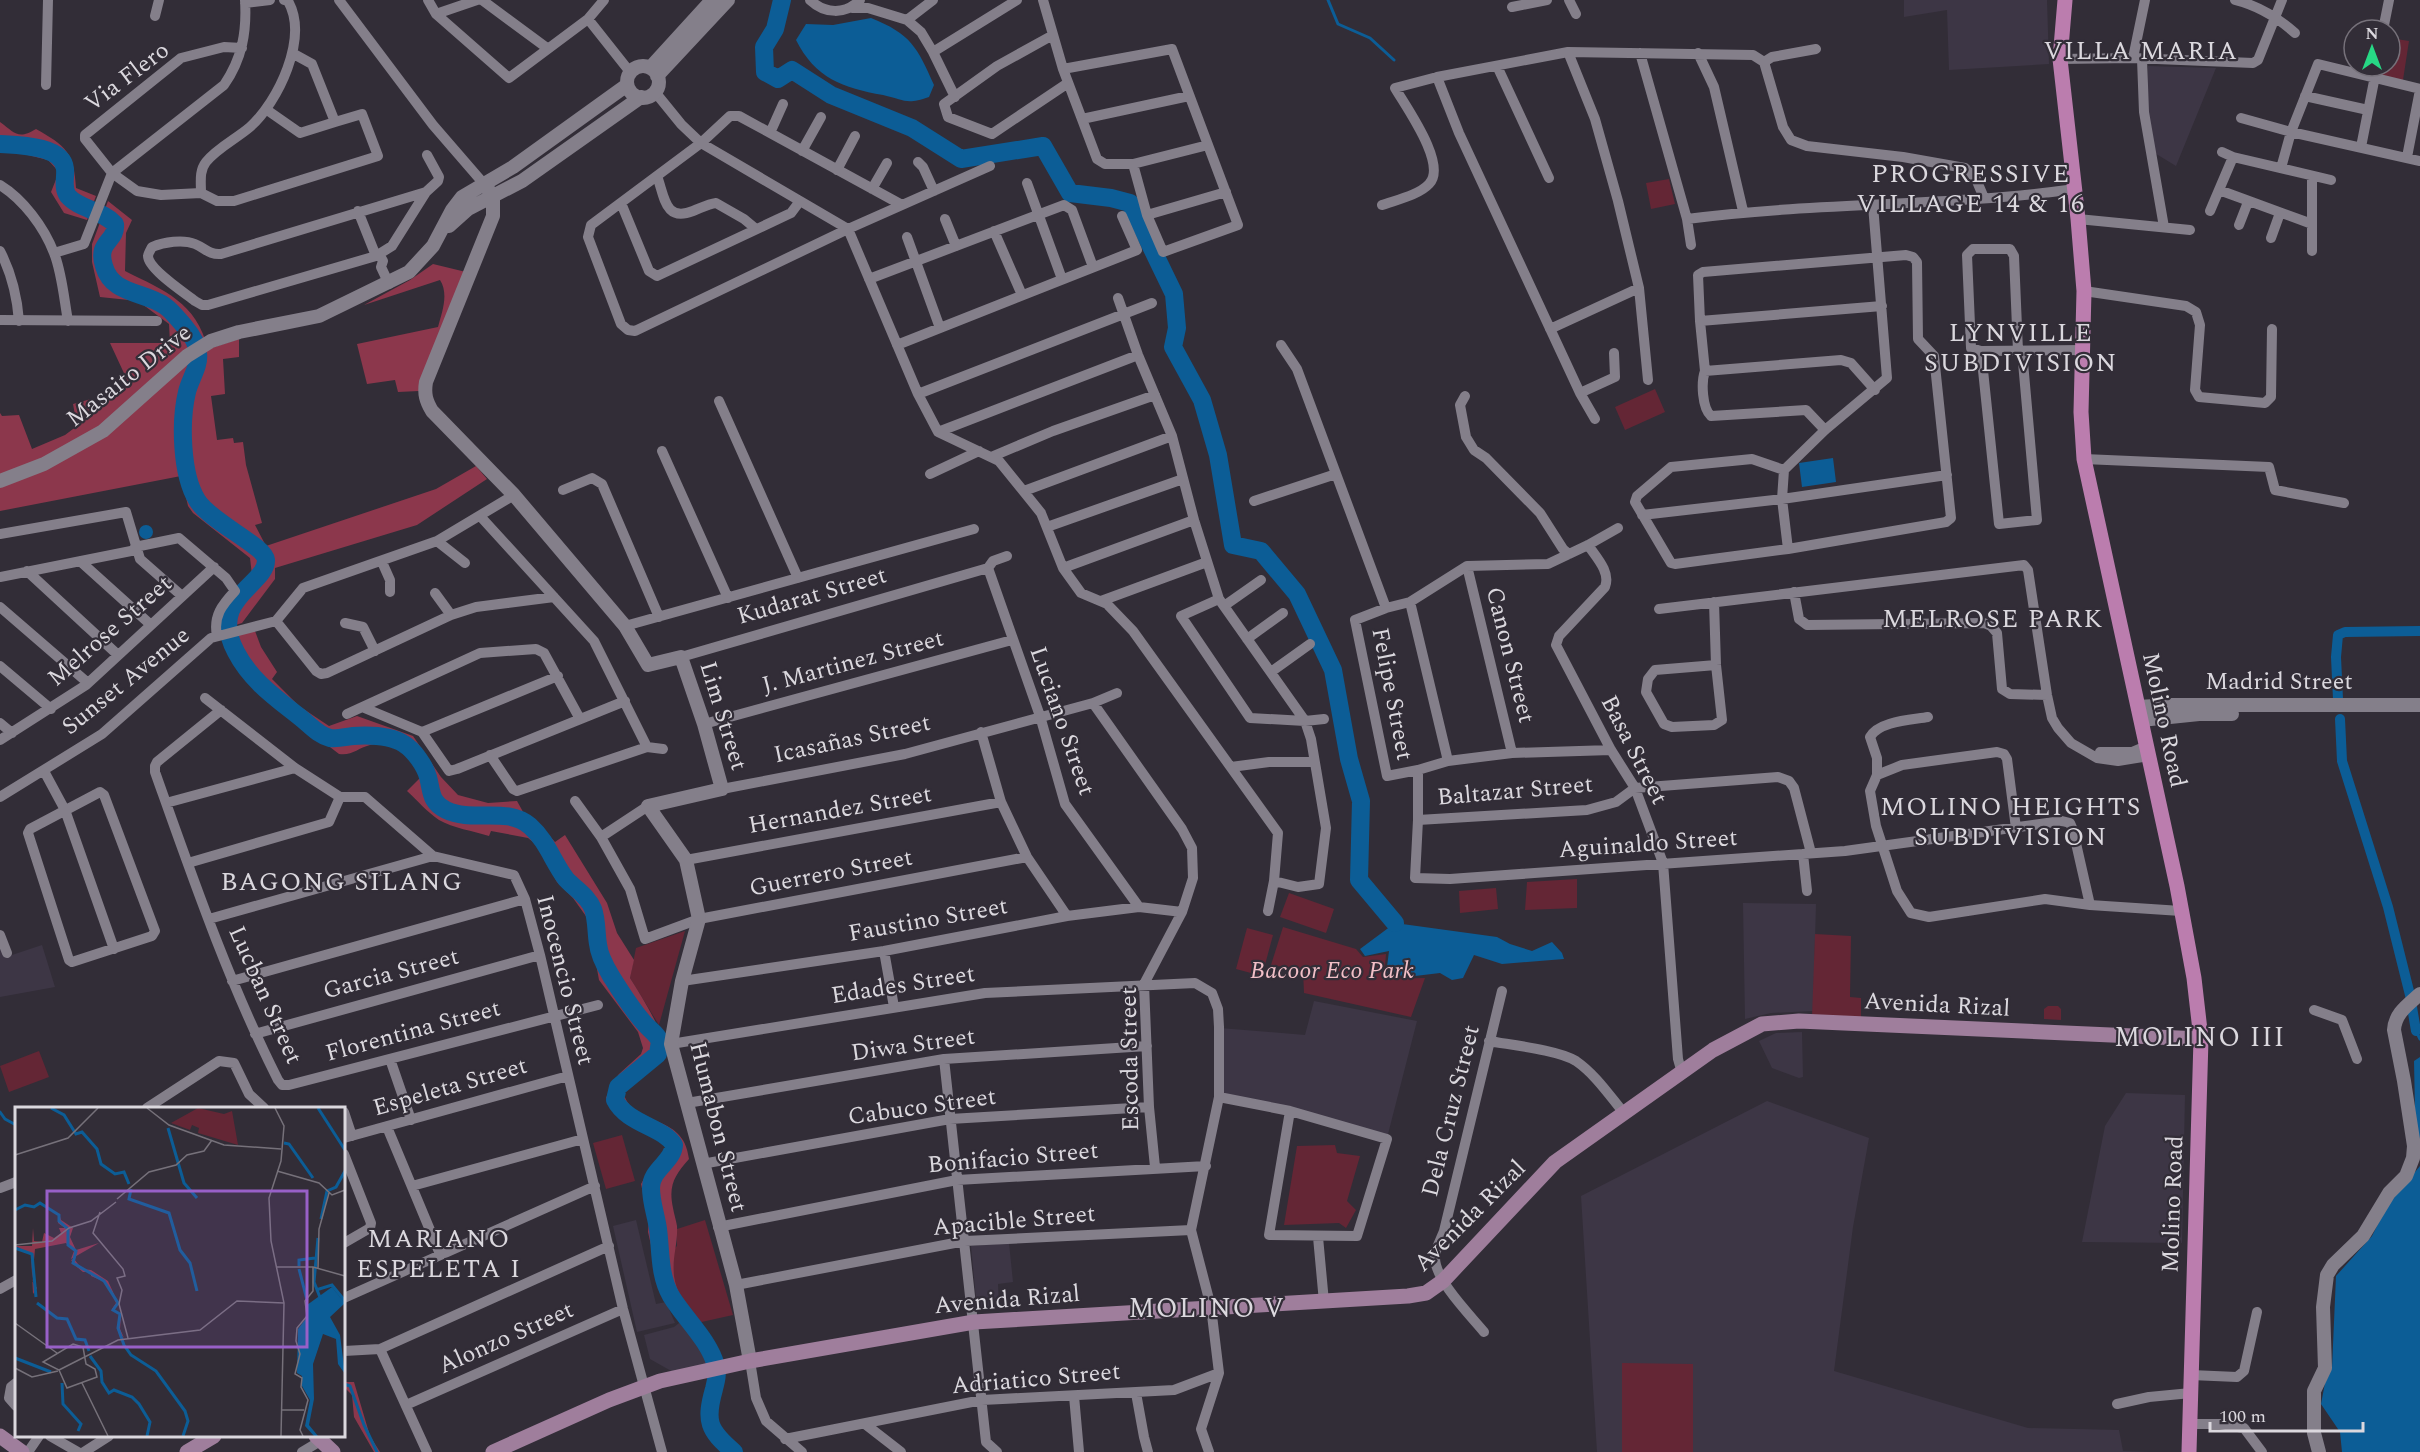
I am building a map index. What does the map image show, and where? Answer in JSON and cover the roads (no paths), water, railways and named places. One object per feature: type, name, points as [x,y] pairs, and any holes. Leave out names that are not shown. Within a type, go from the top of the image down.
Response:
[{"type":"main road","name":"Molino Road","points":[[2065,0],[2060,59],[2084,291],[2081,421],[2084,459],[2181,910],[2194,978],[2201,1039],[2189,1452]]},
{"type":"main road","name":"Avenida Rizal","points":[[493,1452],[645,1386],[750,1361],[974,1322],[1324,1302],[1426,1293],[1443,1281],[1555,1162],[1713,1050],[1743,1032],[1762,1024],[1779,1021],[2201,1039]]},
{"type":"main road","points":[[187,1452],[212,1437]]},
{"type":"main road","points":[[8,1438],[22,1452]]},
{"type":"main road","points":[[319,1438],[333,1452]]},
{"type":"street","points":[[46,85],[48,0]]},
{"type":"street","points":[[155,16],[159,0]]},
{"type":"street","points":[[54,253],[84,244],[112,173],[224,85],[236,67],[242,48],[246,24],[245,1],[270,0]]},
{"type":"street","points":[[201,193],[200,172],[207,161],[251,126],[267,110],[283,81],[292,53],[295,32],[292,8],[288,1],[284,0]]},
{"type":"street","points":[[340,0],[434,125],[492,196],[493,216],[426,382],[424,392],[426,401],[432,411],[514,495],[625,626],[974,529]]},
{"type":"street","points":[[428,0],[436,14],[509,78],[588,19],[604,0]]},
{"type":"street","points":[[436,14],[480,0],[547,48]]},
{"type":"street","points":[[653,72],[712,0]]},
{"type":"street","points":[[653,72],[728,0]]},
{"type":"street","points":[[810,0],[816,6],[827,10],[838,12],[856,4],[907,20],[921,32],[954,97]]},
{"type":"street","points":[[907,20],[933,0]]},
{"type":"street","points":[[933,52],[1017,0]]},
{"type":"street","points":[[1043,0],[1063,69],[1096,159],[1106,164],[1133,164],[1208,146]]},
{"type":"street","points":[[1512,7],[1547,0]]},
{"type":"street","points":[[1569,0],[1576,14]]},
{"type":"street","points":[[2145,0],[2138,58],[2144,112],[2164,226]]},
{"type":"street","points":[[2235,0],[2248,3],[2276,16],[2295,33]]},
{"type":"street","points":[[2060,59],[2138,58],[2253,63],[2258,60],[2282,0]]},
{"type":"street","points":[[2386,18],[2389,0]]},
{"type":"street","points":[[588,19],[629,78],[632,93],[646,97],[655,92],[658,84],[653,72],[642,66],[629,78]]},
{"type":"street","points":[[1053,35],[997,66],[944,104],[948,117],[992,134],[1068,83]]},
{"type":"street","name":"Via Flero","points":[[112,173],[85,139],[85,135],[182,58],[224,46],[242,48]]},
{"type":"street","points":[[1063,69],[1172,49],[1238,225],[1163,252],[1147,215],[1133,164]]},
{"type":"street","points":[[1764,62],[1772,57],[1816,49]]},
{"type":"street","points":[[1382,205],[1415,193],[1430,184],[1435,170],[1434,156],[1395,88],[1437,77],[1568,52],[1752,55],[1764,62],[1783,127],[1791,140],[1807,146],[1903,157],[1965,168],[1976,179],[1984,198]]},
{"type":"street","points":[[1568,52],[1595,120],[1618,201],[1639,288],[1648,380]]},
{"type":"street","points":[[292,53],[312,64],[335,122]]},
{"type":"street","points":[[1640,53],[1687,219],[1691,245]]},
{"type":"street","points":[[1698,53],[1714,87],[1743,211]]},
{"type":"street","points":[[2281,168],[2291,132],[2318,64],[2342,70]]},
{"type":"street","points":[[1497,66],[1549,178]]},
{"type":"street","points":[[1437,77],[1459,133],[1580,393],[1595,419]]},
{"type":"street","name":"Masaito Drive","points":[[0,481],[44,464],[103,431],[187,356],[202,346],[239,332],[319,316],[410,273],[422,261],[441,234],[462,197],[513,167],[629,78]]},
{"type":"street","points":[[2361,147],[2375,78],[2420,89],[2407,158]]},
{"type":"street","points":[[655,92],[681,124],[701,143],[848,229],[918,394],[938,432],[999,461],[1041,513],[1063,568],[1082,593],[1107,604],[1133,631],[1278,833],[1274,881],[1268,911]]},
{"type":"street","points":[[1082,119],[1189,96]]},
{"type":"street","points":[[2306,96],[2368,111]]},
{"type":"street","name":"Masaito Drive","points":[[441,234],[468,209],[522,181],[641,97]]},
{"type":"street","points":[[770,133],[783,104]]},
{"type":"street","points":[[112,173],[137,191],[161,195],[201,193],[217,201],[234,201],[378,156],[362,114],[300,133],[267,110]]},
{"type":"street","points":[[902,205],[739,116],[730,116],[701,143],[591,225],[588,237],[621,324],[628,330],[635,331],[848,229],[990,166]]},
{"type":"street","points":[[802,151],[821,117]]},
{"type":"street","points":[[2241,118],[2291,132],[2420,161]]},
{"type":"street","points":[[837,170],[855,136]]},
{"type":"street","points":[[2210,211],[2219,190],[2227,154],[2331,180]]},
{"type":"street","points":[[426,192],[221,254],[214,255],[196,244],[184,241],[159,244],[152,247],[148,255],[149,260],[157,271],[202,305],[376,255],[392,246],[426,192],[438,181],[439,177],[427,155]]},
{"type":"street","points":[[918,162],[923,167],[934,191]]},
{"type":"street","points":[[873,189],[887,163]]},
{"type":"street","points":[[657,176],[670,211],[676,215],[682,216],[716,203],[744,219],[756,229]]},
{"type":"street","points":[[2312,176],[2312,251]]},
{"type":"street","points":[[1027,183],[1062,279]]},
{"type":"street","points":[[0,184],[21,202],[39,225],[54,253],[68,321]]},
{"type":"street","points":[[1687,219],[1743,211],[1984,198],[2075,189]]},
{"type":"street","points":[[2219,190],[2312,225]]},
{"type":"street","points":[[1147,215],[1226,192]]},
{"type":"street","points":[[621,203],[649,272],[657,276],[791,213],[800,201]]},
{"type":"street","points":[[2240,225],[2248,202]]},
{"type":"street","points":[[869,279],[1064,205],[1070,206],[1093,267]]},
{"type":"street","points":[[1788,549],[1782,499],[1784,470],[1825,430],[1875,390],[1887,375],[1873,205]]},
{"type":"street","points":[[358,211],[376,255],[383,261],[381,267],[389,284]]},
{"type":"street","points":[[2271,238],[2280,213]]},
{"type":"street","points":[[897,345],[1137,250],[1122,216]]},
{"type":"street","points":[[945,219],[956,246]]},
{"type":"street","points":[[2078,219],[2190,230]]},
{"type":"street","points":[[994,231],[1022,295]]},
{"type":"street","points":[[907,237],[940,328]]},
{"type":"street","points":[[1981,351],[1999,524],[2037,520],[2020,351],[2014,256],[2010,249],[1973,249],[1968,255],[1971,348],[1981,351],[2020,351],[2083,350]]},
{"type":"street","points":[[0,250],[5,273],[17,296],[19,321]]},
{"type":"street","points":[[1784,470],[1752,459],[1671,466],[1637,496],[1636,505],[1673,564],[1788,549],[1946,522],[1952,516],[1934,356],[1918,339],[1917,262],[1910,255],[1700,273],[1697,281],[1705,371],[1702,377],[1706,409],[1711,416],[1806,410],[1825,430]]},
{"type":"street","points":[[1550,329],[1639,288]]},
{"type":"street","points":[[2084,291],[2186,306],[2196,312],[2200,325],[2195,390],[2199,396],[2265,403],[2269,400],[2271,397],[2272,329]]},
{"type":"street","points":[[1118,298],[1138,356],[1172,436],[1194,520],[1222,602],[1305,721],[1311,739],[1326,828],[1319,884],[1298,887],[1274,881]]},
{"type":"street","points":[[918,394],[1152,303]]},
{"type":"street","points":[[1700,321],[1882,306]]},
{"type":"street","points":[[0,320],[157,321]]},
{"type":"street","points":[[1281,345],[1297,369],[1386,608],[1410,602],[1467,566],[1548,564],[1618,528]]},
{"type":"street","points":[[1580,393],[1616,377],[1614,353]]},
{"type":"street","points":[[938,432],[1138,356]]},
{"type":"street","points":[[1705,371],[1841,360],[1851,363],[1875,390]]},
{"type":"street","points":[[991,457],[1053,431],[1155,396]]},
{"type":"street","points":[[1465,396],[1460,405],[1469,442],[1474,450],[1486,458],[1540,513],[1566,556]]},
{"type":"street","points":[[719,401],[798,578]]},
{"type":"street","points":[[1024,491],[1172,436]]},
{"type":"street","points":[[662,451],[728,598]]},
{"type":"street","points":[[930,474],[979,451]]},
{"type":"street","points":[[2084,459],[2269,466],[2275,490],[2344,503]]},
{"type":"street","points":[[1254,501],[1336,474]]},
{"type":"street","points":[[1642,515],[1782,499],[1947,475]]},
{"type":"street","points":[[563,490],[592,478],[602,484],[659,617]]},
{"type":"street","points":[[1047,528],[1183,479]]},
{"type":"street","points":[[514,495],[437,541],[303,588],[276,621],[316,671],[321,674],[451,615],[476,607],[554,597]]},
{"type":"street","points":[[0,534],[122,512],[127,515],[140,558],[182,596]]},
{"type":"street","points":[[480,516],[594,642],[647,747]]},
{"type":"street","points":[[1063,568],[1194,520]]},
{"type":"street","points":[[0,577],[179,538],[226,578],[235,591],[219,610],[216,618],[219,635]]},
{"type":"street","points":[[437,541],[465,563]]},
{"type":"street","name":"Basa Street","points":[[1588,545],[1608,580],[1559,636],[1556,645],[1611,750],[1635,788],[1663,863],[1678,1059],[1682,1073]]},
{"type":"street","name":"Kudarat Street","points":[[625,626],[648,665],[988,568],[993,561],[1007,556]]},
{"type":"street","points":[[80,561],[151,625]]},
{"type":"street","points":[[382,562],[390,580],[390,592]]},
{"type":"street","points":[[1101,602],[1207,562]]},
{"type":"street","points":[[1659,609],[2024,565],[2028,570],[2047,695],[2052,718],[2058,728],[2071,743],[2097,758],[2118,761],[2147,751]]},
{"type":"street","name":"Canon Street","points":[[1467,566],[1512,753]]},
{"type":"street","name":"Melrose Street","points":[[0,740],[88,683],[214,567]]},
{"type":"street","name":"Luciano Street","points":[[988,568],[1040,716],[1065,804],[1139,907]]},
{"type":"street","points":[[27,571],[118,655]]},
{"type":"street","points":[[1261,580],[1222,602],[1181,616],[1250,718],[1305,721],[1324,718]]},
{"type":"street","points":[[1794,592],[1799,619],[1807,624],[1984,623],[1991,626],[1997,633],[2002,689],[2010,694],[2047,695]]},
{"type":"street","points":[[435,593],[451,615]]},
{"type":"street","points":[[1410,602],[1448,761]]},
{"type":"street","points":[[1714,602],[1716,665],[1722,720],[1714,725],[1672,727],[1664,724],[1646,692],[1648,679],[1655,670],[1716,665]]},
{"type":"street","points":[[0,607],[88,683]]},
{"type":"street","name":"Felipe Street","points":[[1386,608],[1356,620],[1387,776],[1418,770]]},
{"type":"street","points":[[1247,639],[1283,614]]},
{"type":"street","name":"Sunset Avenue","points":[[0,796],[102,734],[211,638],[276,621]]},
{"type":"street","points":[[345,624],[363,627],[375,651]]},
{"type":"street","name":"J. Martinez Street","points":[[704,724],[1012,640]]},
{"type":"street","points":[[1271,672],[1310,644]]},
{"type":"street","points":[[348,714],[480,652],[541,650],[558,676],[580,719]]},
{"type":"street","name":"Lim Street","points":[[681,657],[704,724],[722,789]]},
{"type":"street","points":[[0,666],[51,709]]},
{"type":"street","points":[[422,732],[558,676]]},
{"type":"street","name":"Icasañas Street","points":[[601,837],[648,806],[722,789],[905,754],[1093,703],[1117,693]]},
{"type":"street","name":"Inocencio Street","points":[[205,698],[295,768],[340,797],[364,797],[433,856],[513,875],[525,899],[540,955],[623,1309],[662,1452]]},
{"type":"street","points":[[362,707],[422,732],[448,771],[625,701]]},
{"type":"street","name":"Escoda Street","points":[[1093,703],[1182,829],[1192,848],[1193,878],[1182,912],[1144,984],[1149,1107],[1155,1167]]},
{"type":"street","name":"Madrid Street","points":[[2140,713],[2420,705]]},
{"type":"street","name":"Lucban Street","points":[[221,710],[155,766],[166,803],[232,981],[255,1034],[282,1085]]},
{"type":"street","name":"Madrid Street","points":[[2199,710],[2420,712]]},
{"type":"street","points":[[1928,717],[1881,727],[1870,737],[1877,758],[1877,775],[1870,791],[1876,826],[1897,891],[1911,913],[1929,917],[2045,899],[2090,905],[2181,910]]},
{"type":"street","points":[[0,723],[12,734]]},
{"type":"street","points":[[981,732],[1001,802],[1027,857],[1067,916]]},
{"type":"street","points":[[490,756],[513,789],[517,791],[647,747],[663,749]]},
{"type":"street","points":[[1419,820],[1418,770],[1448,761],[1512,753],[1611,750]]},
{"type":"street","points":[[1877,775],[1902,765],[1997,752],[2004,754],[2007,759],[2016,828]]},
{"type":"street","points":[[1231,767],[1269,762],[1314,762]]},
{"type":"street","points":[[166,803],[295,768]]},
{"type":"street","points":[[44,771],[65,810],[114,949]]},
{"type":"street","name":"Baltazar Street","points":[[1419,820],[1587,810],[1616,802],[1635,788],[1778,777],[1789,781],[1794,788],[1807,853]]},
{"type":"street","points":[[95,793],[104,795],[155,931],[152,936],[75,962],[69,960],[28,833],[30,829],[65,810],[95,793]]},
{"type":"street","points":[[188,863],[329,822],[340,797]]},
{"type":"street","points":[[575,801],[601,837]]},
{"type":"street","name":"Hernandez Street","points":[[686,860],[1001,802]]},
{"type":"street","name":"Humabon Street","points":[[648,806],[686,860],[699,919],[682,981],[671,1044],[718,1227],[736,1285],[756,1398],[766,1421],[802,1452]]},
{"type":"street","name":"Aguinaldo Street","points":[[1419,820],[1415,879],[1450,879],[1807,853],[2062,821],[2070,823],[2090,905]]},
{"type":"street","name":"Guerrero Street","points":[[601,837],[630,889],[645,939],[699,919],[1027,857]]},
{"type":"street","points":[[1807,853],[1807,891]]},
{"type":"street","points":[[209,919],[433,856]]},
{"type":"street","points":[[232,981],[525,899]]},
{"type":"street","name":"Faustino Street","points":[[682,981],[884,951],[1067,916],[1139,907],[1182,912]]},
{"type":"street","points":[[0,935],[7,953]]},
{"type":"street","points":[[884,951],[894,1007]]},
{"type":"street","name":"Garcia Street","points":[[255,1034],[540,955]]},
{"type":"street","name":"Edades Street","points":[[671,1044],[985,993],[1195,983],[1212,993],[1218,1010],[1219,1097],[1191,1230]]},
{"type":"street","name":"Dela Cruz Street","points":[[1484,1332],[1443,1281],[1436,1267],[1435,1256],[1444,1231],[1502,991]]},
{"type":"street","points":[[2319,1452],[2314,1433],[2314,1391],[2325,1368],[2323,1307],[2327,1275],[2333,1265],[2363,1236],[2389,1193],[2410,1170],[2414,1146],[2394,1021],[2419,995]]},
{"type":"street","name":"Florentina Street","points":[[282,1085],[598,1005]]},
{"type":"street","points":[[2314,1010],[2342,1020],[2357,1059]]},
{"type":"street","points":[[1489,1041],[1545,1051],[1574,1060],[1596,1077],[1624,1113]]},
{"type":"street","name":"Diwa Street","points":[[687,1103],[944,1059],[1147,1046]]},
{"type":"street","points":[[390,1059],[411,1120]]},
{"type":"street","points":[[944,1059],[986,1442],[997,1452]]},
{"type":"street","points":[[149,1107],[222,1061],[234,1063],[249,1094],[263,1107]]},
{"type":"street","name":"Espeleta Street","points":[[348,1137],[568,1076]]},
{"type":"street","points":[[1219,1097],[1290,1111],[1387,1139],[1358,1236],[1269,1235],[1290,1111]]},
{"type":"street","name":"Cabuco Street","points":[[702,1164],[950,1119],[1149,1107]]},
{"type":"street","points":[[345,1118],[348,1137]]},
{"type":"street","points":[[387,1127],[440,1254]]},
{"type":"street","points":[[412,1186],[583,1139]]},
{"type":"street","points":[[345,1158],[371,1223],[370,1228],[345,1242]]},
{"type":"street","name":"Bonifacio Street","points":[[718,1227],[957,1180],[1155,1167],[1206,1166]]},
{"type":"street","points":[[0,1188],[15,1182]]},
{"type":"street","points":[[345,1298],[595,1186]]},
{"type":"street","points":[[1191,1230],[1211,1307],[1219,1373],[1201,1429],[1209,1452]]},
{"type":"street","name":"Apacible Street","points":[[736,1285],[965,1241],[1191,1230]]},
{"type":"street","points":[[1318,1237],[1324,1302]]},
{"type":"street","points":[[345,1351],[380,1349],[609,1246]]},
{"type":"street","points":[[0,1289],[15,1281]]},
{"type":"street","name":"Alonzo Street","points":[[405,1405],[623,1309]]},
{"type":"street","points":[[2191,1375],[2237,1377],[2241,1375],[2244,1371],[2257,1312]]},
{"type":"street","points":[[380,1349],[427,1452]]},
{"type":"street","name":"Adriatico Street","points":[[785,1439],[982,1400],[1174,1390],[1219,1373]]},
{"type":"street","points":[[15,1384],[9,1398],[15,1405]]},
{"type":"street","points":[[1136,1392],[1143,1437],[1148,1452]]},
{"type":"street","points":[[2117,1404],[2149,1397],[2191,1393]]},
{"type":"street","points":[[1074,1396],[1079,1452]]},
{"type":"street","points":[[865,1424],[901,1452]]},
{"type":"street","points":[[2190,1424],[2220,1424],[2244,1428],[2262,1452]]},
{"type":"street","points":[[28,1452],[38,1437]]},
{"type":"street","points":[[52,1437],[78,1452]]},
{"type":"street","points":[[84,1452],[107,1437]]},
{"type":"street","points":[[302,1452],[319,1438]]},
{"type":"water","points":[[871,18],[904,36],[917,51],[934,85],[929,97],[906,101],[843,85],[812,64],[796,40],[806,24],[833,25]]},
{"type":"water","points":[[1833,458],[1836,482],[1802,487],[1799,463]]},
{"type":"water","points":[[143,525],[149,525],[153,532],[149,539],[143,539],[139,535],[139,529]]},
{"type":"water","points":[[1395,923],[1497,937],[1532,951],[1552,942],[1562,953],[1564,959],[1502,964],[1474,955],[1463,978],[1452,980],[1440,973],[1415,976],[1386,975],[1389,951],[1365,956],[1360,949]]},
{"type":"water","points":[[2420,1057],[2420,1151],[2415,1111],[2414,1061]]},
{"type":"water","points":[[2420,1166],[2420,1452],[2342,1452],[2340,1432],[2321,1404],[2325,1383],[2332,1368],[2336,1276],[2372,1236],[2387,1206]]},
{"type":"waterway","points":[[782,0],[775,29],[764,47],[765,72],[778,79],[792,70],[831,95],[912,128],[961,159],[1043,146],[1070,193],[1111,198],[1130,203],[1174,294],[1177,328],[1173,347],[1202,400],[1218,455],[1233,545],[1261,551],[1297,594],[1333,670],[1349,759],[1361,801],[1359,880],[1395,923]]},
{"type":"waterway","points":[[1328,0],[1338,24],[1370,38],[1394,60]]},
{"type":"waterway","points":[[0,144],[38,148],[56,155],[62,161],[68,196],[115,224],[113,235],[104,246],[102,258],[108,275],[121,287],[165,306],[185,327],[195,343],[198,358],[187,392],[183,417],[183,447],[192,489],[203,508],[256,548],[266,560],[264,569],[240,595],[229,618],[229,634],[236,652],[249,672],[273,696],[314,730],[326,737],[379,736],[404,744],[422,763],[434,800],[446,810],[456,814],[511,817],[530,826],[541,838],[566,879],[591,904],[599,948],[605,964],[631,1007],[660,1041],[658,1054],[618,1087],[615,1100],[628,1115],[662,1134],[674,1145],[670,1156],[654,1176],[651,1188],[662,1272],[671,1296],[713,1356],[717,1375],[710,1409],[711,1424],[714,1431],[734,1452]]},
{"type":"waterway","points":[[2338,699],[2336,657],[2338,635],[2345,632],[2420,631]]},
{"type":"waterway","points":[[2340,719],[2342,761],[2388,907],[2410,995],[2416,1031]]},
{"type":"waterway","points":[[2416,1031],[2420,1039]]},
{"type":"waterway","points":[[0,1112],[5,1119],[15,1124]]},
{"type":"waterway","points":[[345,1384],[350,1386],[364,1425],[377,1452]]},
{"type":"district","name":"VILLA MARIA","points":[[2141,51]]},
{"type":"district","name":"PROGRESSIVE VILLAGE 14 & 16","points":[[1971,188]]},
{"type":"district","name":"LYNVILLE SUBDIVISION","points":[[2021,348]]},
{"type":"district","name":"MELROSE PARK","points":[[1993,619]]},
{"type":"district","name":"MOLINO HEIGHTS SUBDIVISION","points":[[2011,822]]},
{"type":"district","name":"BAGONG SILANG","points":[[342,882]]},
{"type":"district","name":"MOLINO III","points":[[2200,1038]]},
{"type":"district","name":"MARIANO ESPELETA I","points":[[439,1254]]},
{"type":"district","name":"MOLINO V","points":[[1207,1309]]},
{"type":"park label","name":"Bacoor Eco Park","points":[[1332,971]]}]
